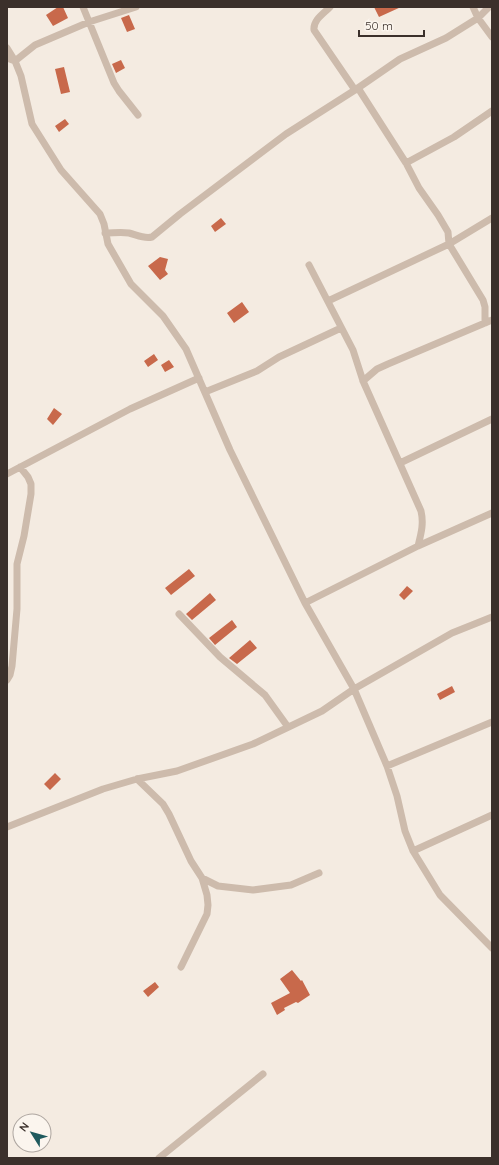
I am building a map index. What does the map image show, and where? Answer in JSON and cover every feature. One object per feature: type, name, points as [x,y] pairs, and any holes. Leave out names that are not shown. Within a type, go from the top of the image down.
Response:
[{"type":"street","points":[[83,7],[114,83],[138,115]]},
{"type":"street","points":[[15,60],[35,45],[89,22],[136,7]]},
{"type":"street","points":[[330,7],[316,21],[314,30],[357,89],[406,163],[419,188],[438,215],[448,232],[449,244],[483,300],[489,322],[377,369],[363,381]]},
{"type":"street","points":[[472,7],[492,37]]},
{"type":"street","points":[[105,233],[131,234],[147,239],[152,237],[286,134],[400,60],[446,38],[478,18],[489,7]]},
{"type":"street","points":[[7,48],[15,60],[21,76],[32,124],[61,170],[100,214],[108,244],[130,284],[163,316],[186,348],[230,450],[305,603],[354,689],[387,766],[397,796],[405,831],[413,851],[440,895],[492,948]]},
{"type":"street","points":[[7,58],[15,60]]},
{"type":"street","points":[[406,163],[454,137],[492,111]]},
{"type":"street","points":[[328,301],[449,244],[492,218]]},
{"type":"street","points":[[309,265],[357,361],[363,381],[421,511],[423,521],[418,546]]},
{"type":"street","points":[[205,392],[257,371],[279,357],[341,328]]},
{"type":"street","points":[[7,474],[130,409],[199,378]]},
{"type":"street","points":[[400,463],[492,419]]},
{"type":"street","points":[[7,680],[12,666],[17,609],[17,564],[24,536],[31,494],[31,484],[28,477],[20,467]]},
{"type":"street","points":[[305,603],[418,546],[492,512]]},
{"type":"street","points":[[180,614],[220,657],[258,688],[288,727]]},
{"type":"street","points":[[7,827],[103,789],[137,779],[177,770],[252,744],[322,711],[354,689],[452,633],[492,616]]},
{"type":"street","points":[[387,766],[492,722]]},
{"type":"street","points":[[137,779],[163,804],[190,861],[202,878],[207,895],[207,914],[181,967]]},
{"type":"street","points":[[413,851],[492,815]]},
{"type":"street","points":[[202,878],[218,886],[253,890],[292,885],[319,873]]},
{"type":"street","points":[[159,1158],[263,1074]]},
{"type":"building","points":[[58,7],[63,7],[68,18],[53,26],[46,15]]},
{"type":"building","points":[[374,7],[401,7],[379,17]]},
{"type":"building","points":[[129,15],[135,29],[127,32],[121,18]]},
{"type":"building","points":[[121,60],[125,68],[116,73],[112,64]]},
{"type":"building","points":[[64,67],[70,92],[61,94],[55,69]]},
{"type":"building","points":[[65,119],[69,124],[59,132],[55,126]]},
{"type":"building","points":[[221,218],[226,224],[215,232],[211,226]]},
{"type":"building","points":[[160,257],[168,259],[165,270],[168,274],[160,280],[148,266]]},
{"type":"building","points":[[242,302],[249,312],[234,323],[227,313]]},
{"type":"building","points":[[154,354],[158,360],[148,367],[144,361]]},
{"type":"building","points":[[169,360],[174,367],[165,372],[161,365]]},
{"type":"building","points":[[54,408],[62,414],[53,425],[47,419]]},
{"type":"building","points":[[189,569],[195,576],[171,595],[165,588]]},
{"type":"building","points":[[407,586],[413,591],[404,600],[399,595]]},
{"type":"building","points":[[210,593],[216,600],[192,620],[186,614]]},
{"type":"building","points":[[232,620],[237,627],[215,645],[209,638]]},
{"type":"building","points":[[250,640],[257,648],[237,664],[229,658]]},
{"type":"building","points":[[452,686],[455,692],[440,700],[437,694]]},
{"type":"building","points":[[55,773],[61,779],[50,790],[44,784]]},
{"type":"building","points":[[292,970],[301,981],[302,980],[310,995],[298,1003],[296,1002],[284,1008],[285,1010],[277,1015],[271,1003],[290,993],[280,979]]},
{"type":"building","points":[[155,982],[159,987],[148,997],[143,991]]}]
